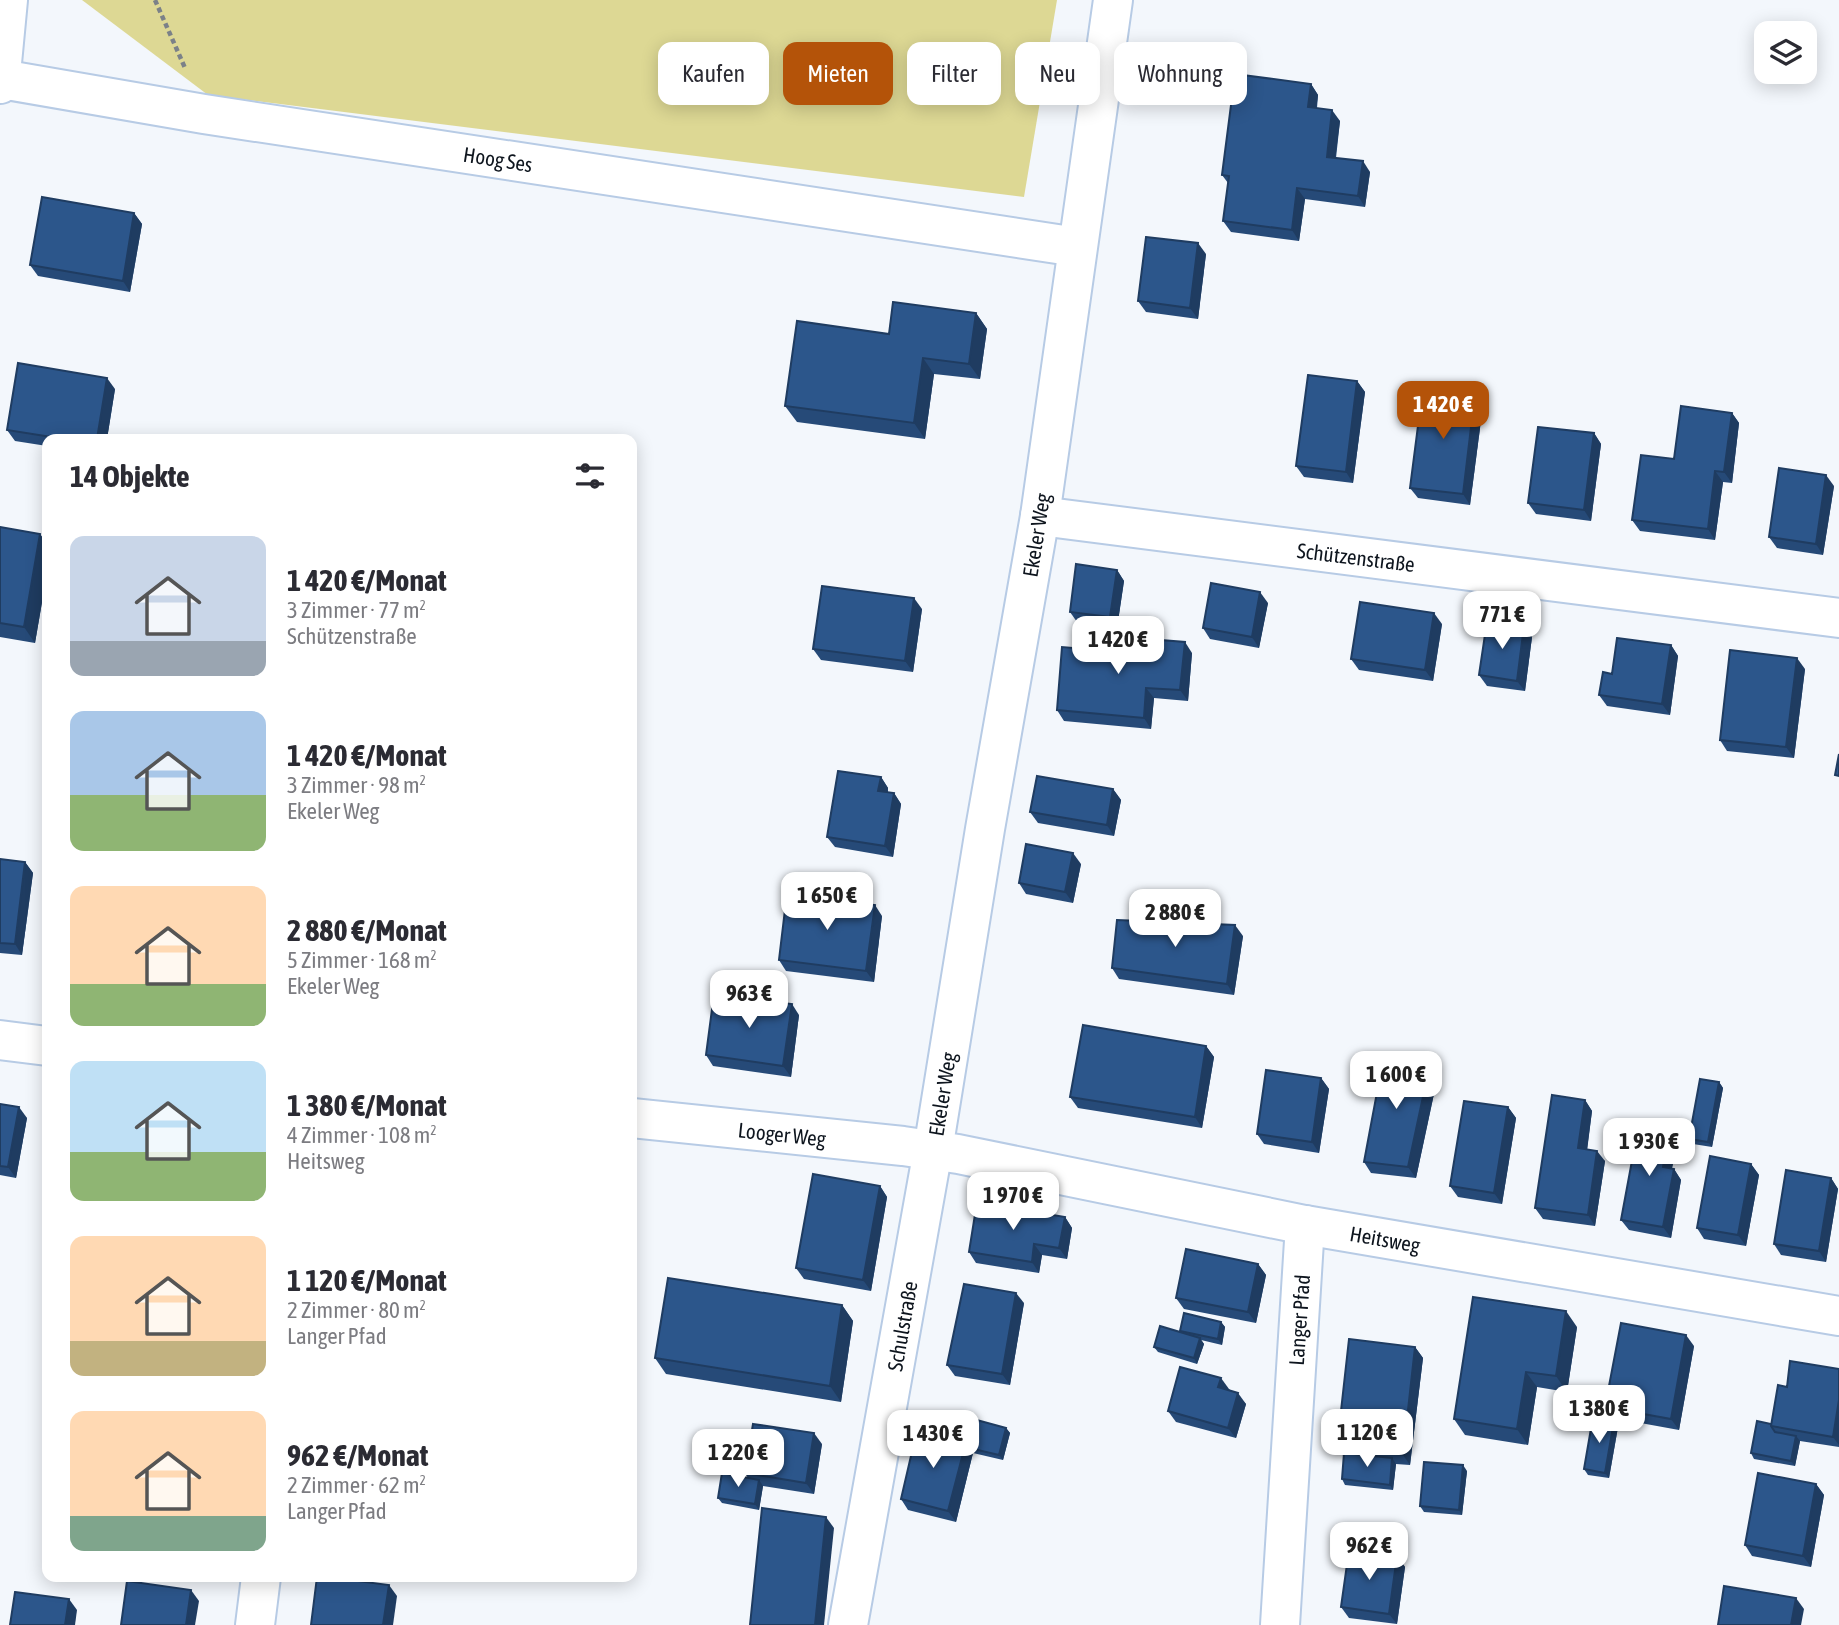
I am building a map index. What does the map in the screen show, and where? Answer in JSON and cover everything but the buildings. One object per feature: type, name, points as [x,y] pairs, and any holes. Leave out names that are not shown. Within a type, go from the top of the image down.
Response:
[{"type":"street","name":"Hoog Ses","points":[[6,0],[0,82],[1077,247]]},
{"type":"street","name":"Ekeler Weg","points":[[933,1150],[985,829],[1040,516],[1113,0]]},
{"type":"street","name":"Schützenstraße","points":[[1040,516],[1839,618]]},
{"type":"street","points":[[0,1040],[42,1045]]},
{"type":"street","name":"Looger Weg","points":[[637,1119],[933,1150]]},
{"type":"street","name":"Heitsweg","points":[[933,1150],[1305,1225],[1839,1316]]},
{"type":"street","name":"Schulstraße","points":[[848,1625],[933,1150]]},
{"type":"street","name":"Langer Pfad","points":[[1280,1625],[1305,1225]]},
{"type":"street","points":[[255,1625],[260,1582]]},
{"type":"path","points":[[155,0],[204,114]]},
{"type":"shaded area","points":[[82,0],[1057,0],[1050,42],[1015,42],[1015,105],[1039,105],[1024,197],[208,95]]}]
